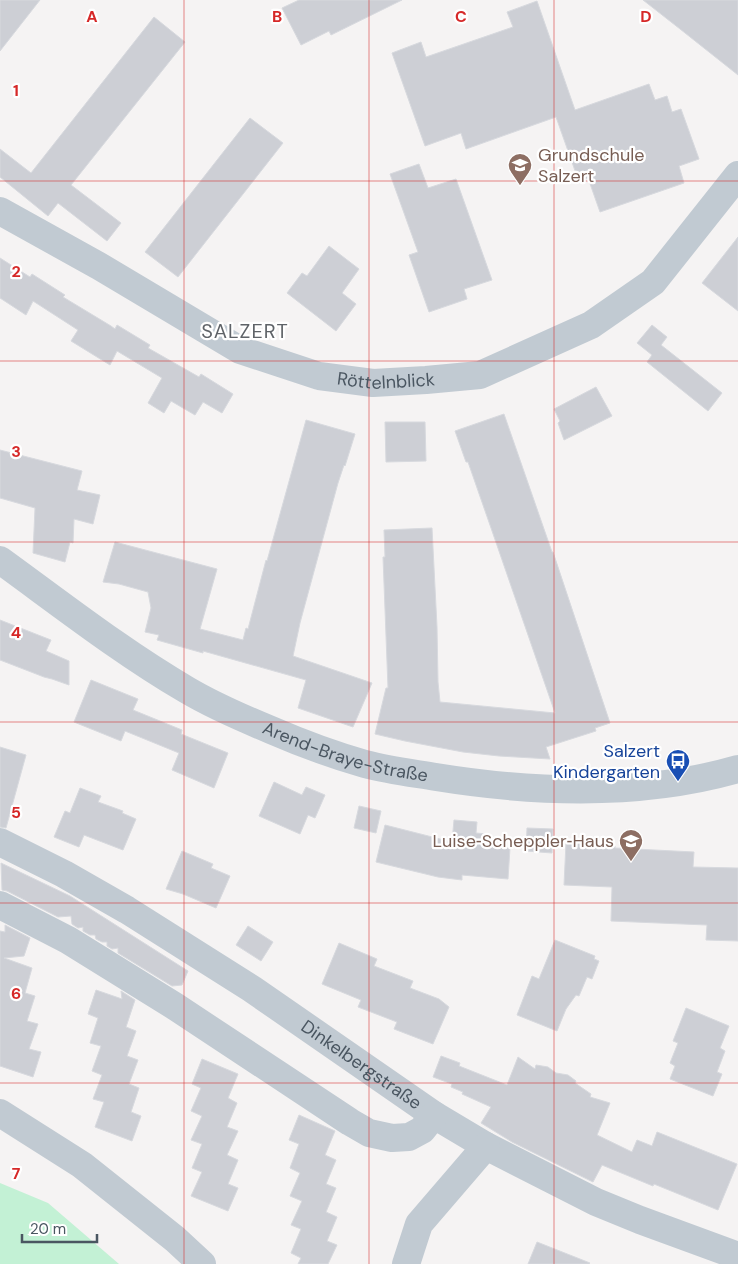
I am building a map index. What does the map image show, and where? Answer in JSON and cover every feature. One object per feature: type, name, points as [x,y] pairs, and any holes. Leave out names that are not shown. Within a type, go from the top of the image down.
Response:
[{"type":"street","name":"Röttelnblick","points":[[0,212],[99,266],[240,350],[319,376],[373,383],[480,375],[591,325],[653,282],[738,175]]},
{"type":"street","name":"Arend-Braye-Straße","points":[[0,560],[142,663],[189,692],[284,736],[366,764],[468,782],[522,788],[566,789],[623,789],[678,782],[738,769]]},
{"type":"street","name":"Dinkelbergstraße","points":[[0,842],[64,874],[135,915],[252,989],[434,1115],[486,1146],[596,1202],[738,1256]]},
{"type":"street","points":[[0,905],[93,955],[369,1133],[392,1138],[409,1137],[422,1130],[434,1115]]},
{"type":"street","points":[[0,1113],[82,1165],[175,1239],[202,1264]]},
{"type":"street","points":[[406,1264],[420,1224],[486,1146]]},
{"type":"green space","points":[[0,1183],[48,1203],[119,1264],[0,1264]]},
{"type":"building","points":[[0,0],[40,0],[0,51]]},
{"type":"building","points":[[299,0],[402,0],[331,35],[329,31],[301,45],[282,8]]},
{"type":"building","points":[[643,0],[738,0],[738,75],[680,29]]},
{"type":"building","points":[[537,1],[575,110],[649,84],[655,100],[667,96],[672,112],[681,109],[699,159],[679,166],[684,183],[600,212],[588,178],[579,182],[556,117],[466,149],[461,133],[425,146],[392,53],[421,42],[426,57],[513,27],[507,12]]},
{"type":"building","points":[[154,17],[185,42],[71,185],[121,223],[107,241],[58,203],[48,216],[0,177],[0,149],[31,173]]},
{"type":"building","points":[[250,118],[283,143],[178,277],[145,252]]},
{"type":"building","points":[[419,164],[428,188],[456,179],[492,280],[464,289],[467,299],[429,312],[409,255],[418,252],[390,174]]},
{"type":"building","points":[[738,237],[738,311],[702,283]]},
{"type":"building","points":[[329,246],[359,269],[342,293],[356,304],[336,331],[287,293],[302,273],[307,276]]},
{"type":"building","points":[[0,258],[30,277],[32,274],[65,295],[63,297],[115,329],[117,325],[150,345],[148,348],[199,377],[201,374],[233,394],[222,413],[203,402],[195,415],[171,401],[164,413],[148,403],[162,378],[117,351],[110,365],[71,341],[78,330],[33,301],[26,315],[0,298]]},
{"type":"building","points":[[652,325],[667,337],[661,345],[722,393],[708,411],[647,362],[652,355],[637,343]]},
{"type":"building","points":[[596,387],[612,416],[564,440],[558,423],[560,421],[554,409]]},
{"type":"building","points":[[504,414],[553,552],[610,723],[595,728],[596,731],[546,747],[550,759],[463,752],[375,734],[386,688],[388,688],[383,557],[385,557],[384,530],[432,528],[440,702],[555,713],[468,462],[466,462],[455,431]]},
{"type":"building","points":[[306,420],[355,434],[338,483],[300,623],[293,656],[372,683],[353,727],[298,708],[306,680],[157,640],[159,635],[145,632],[151,608],[148,592],[119,584],[103,582],[115,542],[217,569],[200,629],[243,640],[246,628],[248,629]]},
{"type":"building","points":[[385,422],[425,422],[426,461],[386,462]]},
{"type":"building","points":[[0,450],[82,471],[77,490],[100,495],[93,524],[74,519],[73,543],[70,542],[65,562],[33,553],[35,508],[0,498]]},
{"type":"building","points":[[0,620],[51,640],[46,651],[69,661],[69,685],[0,660]]},
{"type":"building","points":[[91,680],[138,699],[133,710],[182,730],[181,734],[228,753],[214,788],[172,770],[179,753],[125,731],[121,741],[74,722]]},
{"type":"building","points":[[0,747],[26,755],[6,828],[0,827]]},
{"type":"building","points":[[274,782],[302,795],[306,787],[325,795],[315,818],[308,815],[300,834],[259,816]]},
{"type":"building","points":[[80,788],[101,796],[98,802],[123,811],[122,813],[136,819],[123,850],[84,835],[79,847],[54,837],[65,811],[70,813]]},
{"type":"building","points":[[359,806],[381,811],[376,833],[354,828]]},
{"type":"building","points":[[454,820],[477,822],[476,833],[486,834],[485,846],[510,848],[508,879],[462,875],[462,880],[438,877],[376,862],[385,825],[452,842]]},
{"type":"building","points":[[527,828],[553,829],[552,853],[526,851]]},
{"type":"building","points":[[566,843],[615,846],[615,848],[694,852],[693,867],[738,868],[738,941],[706,940],[707,925],[611,921],[612,887],[564,885]]},
{"type":"building","points":[[182,851],[213,864],[211,868],[230,876],[216,908],[166,889]]},
{"type":"building","points":[[1,863],[70,896],[188,971],[182,985],[172,986],[118,953],[118,948],[112,949],[107,946],[107,942],[102,942],[96,939],[95,935],[90,935],[83,931],[83,927],[78,928],[72,924],[71,916],[58,917],[2,890]]},
{"type":"building","points":[[5,925],[30,938],[24,956],[4,958],[32,968],[25,993],[35,996],[27,1021],[38,1024],[29,1049],[41,1052],[33,1077],[0,1066],[0,931],[5,932]]},
{"type":"building","points":[[248,926],[273,942],[261,961],[236,945]]},
{"type":"building","points":[[555,940],[595,956],[594,959],[599,961],[592,979],[587,977],[579,996],[576,995],[566,1009],[557,1031],[517,1015],[532,976],[539,979]]},
{"type":"building","points":[[339,943],[377,959],[374,966],[413,981],[410,988],[439,999],[449,1007],[433,1044],[394,1029],[397,1022],[358,1007],[361,1000],[322,984]]},
{"type":"building","points":[[96,990],[122,999],[121,991],[135,1000],[126,1027],[136,1031],[127,1056],[138,1060],[129,1084],[139,1088],[131,1112],[141,1116],[132,1141],[95,1127],[104,1102],[93,1099],[102,1075],[92,1071],[101,1046],[90,1043],[98,1018],[88,1014]]},
{"type":"building","points":[[686,1008],[729,1026],[720,1048],[725,1051],[717,1072],[722,1074],[713,1096],[670,1079],[675,1066],[670,1063],[678,1043],[673,1041]]},
{"type":"building","points":[[441,1056],[460,1063],[459,1066],[507,1085],[518,1057],[535,1069],[536,1065],[548,1067],[556,1073],[568,1075],[576,1081],[575,1083],[591,1094],[590,1097],[610,1103],[597,1135],[632,1152],[637,1140],[652,1146],[657,1132],[737,1164],[718,1210],[602,1165],[593,1182],[512,1142],[481,1123],[491,1107],[462,1094],[463,1092],[451,1087],[452,1084],[433,1077]]},
{"type":"building","points":[[202,1059],[238,1074],[228,1098],[237,1103],[227,1127],[238,1131],[227,1155],[238,1160],[228,1184],[238,1188],[228,1211],[191,1196],[202,1172],[192,1168],[202,1144],[191,1140],[202,1116],[191,1111],[201,1088],[192,1084]]},
{"type":"building","points":[[299,1115],[335,1131],[325,1155],[336,1160],[326,1184],[336,1188],[326,1212],[337,1217],[327,1241],[337,1245],[328,1264],[298,1264],[301,1258],[291,1253],[301,1229],[291,1225],[302,1201],[290,1196],[300,1173],[290,1168],[299,1144],[289,1140]]},
{"type":"building","points":[[537,1242],[590,1263],[528,1264]]},
{"type":"place","name":"Grundschule Salzert","points":[[520,186]]},
{"type":"place","name":"Salzert Kindergarten","points":[[678,782]]},
{"type":"place","name":"Luise‑Scheppler‑Haus","points":[[631,862]]},
{"type":"district","name":"SALZERT","points":[[245,331]]}]
